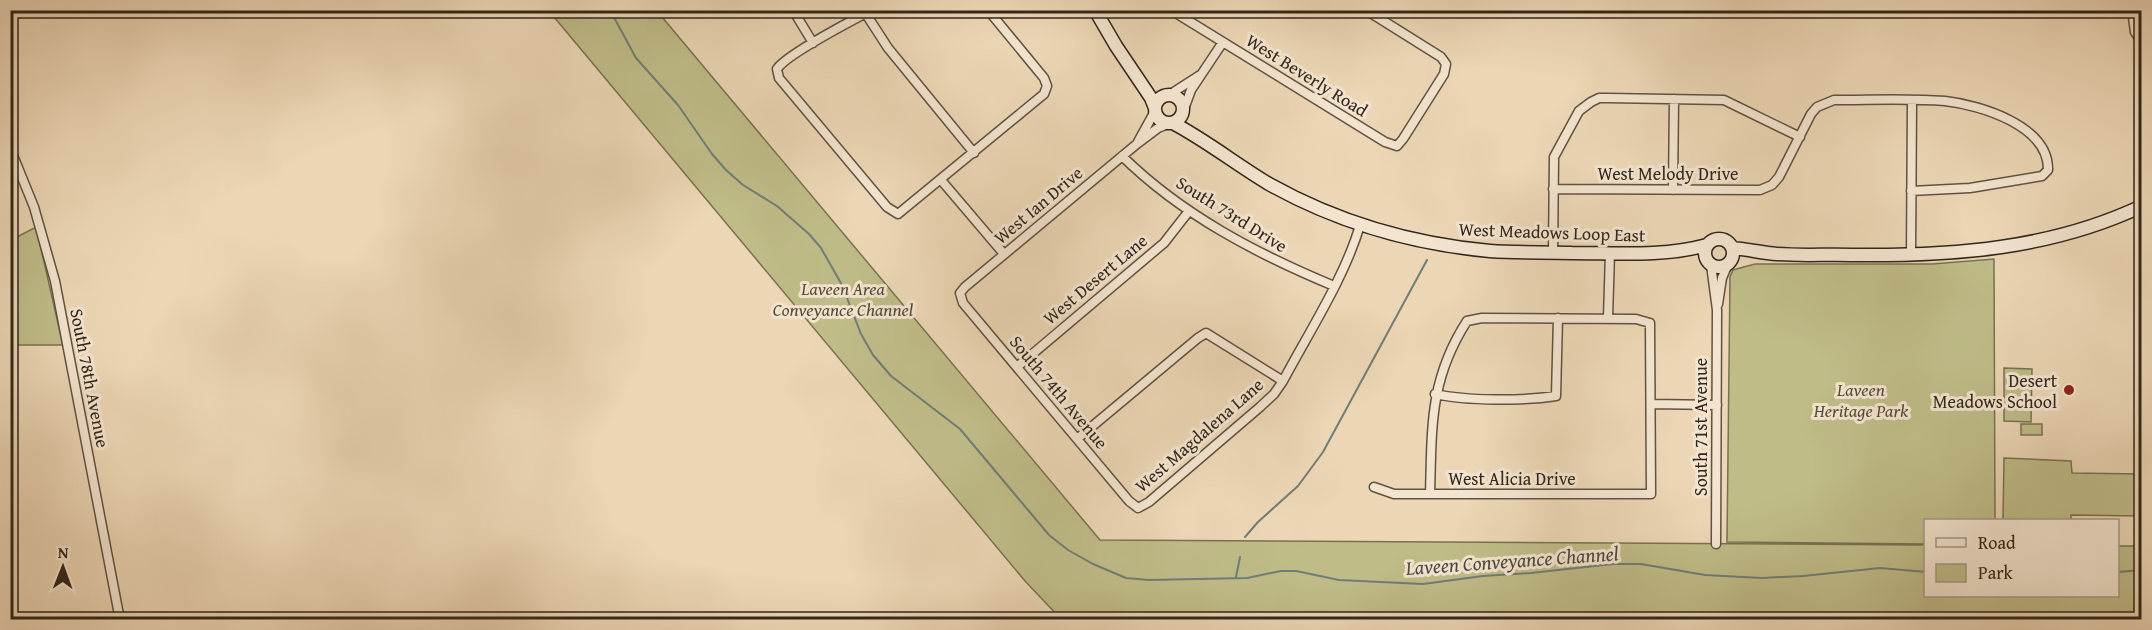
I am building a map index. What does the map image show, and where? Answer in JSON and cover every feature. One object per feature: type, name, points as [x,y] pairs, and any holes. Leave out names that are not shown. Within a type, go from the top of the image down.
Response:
[{"type":"street","points":[[793,10],[813,43]]},
{"type":"street","points":[[974,153],[888,48],[869,12],[813,43],[780,64],[777,69],[779,78],[873,190],[888,207],[898,214],[974,153],[1044,93],[1047,86],[1044,78],[988,10]]},
{"type":"street","points":[[1095,10],[1136,74],[1160,120],[1171,123],[1211,145]]},
{"type":"street","name":"West Beverly Road","points":[[1171,10],[1385,142],[1396,146],[1403,139],[1444,74],[1446,64],[1441,57],[1366,10]]},
{"type":"street","points":[[2132,10],[2135,33],[2142,42]]},
{"type":"street","points":[[1171,123],[1180,119],[1187,98],[1223,42]]},
{"type":"street","points":[[1136,74],[1167,95],[1181,101],[1191,125],[1211,145]]},
{"type":"street","points":[[1155,110],[1159,100],[1200,75]]},
{"type":"street","points":[[1553,252],[1554,157],[1575,117],[1584,106],[1599,98],[1724,100],[1800,137],[1817,107],[1834,100],[1947,101],[1983,110],[2014,122],[2027,130],[2042,146],[2048,161],[2048,170],[2042,176],[1970,188],[1911,191]]},
{"type":"street","points":[[1673,190],[1674,99]]},
{"type":"street","points":[[1911,255],[1912,100]]},
{"type":"street","name":"West Ian Drive","points":[[1138,143],[1155,110]]},
{"type":"street","name":"West Ian Drive","points":[[960,293],[964,287],[1138,143],[1158,128],[1171,123]]},
{"type":"street","name":"West Melody Drive","points":[[1553,189],[1760,190],[1772,185],[1779,177],[1800,137]]},
{"type":"street","name":"West Meadows Loop East","points":[[1211,145],[1270,184],[1329,213],[1396,236],[1448,246],[1492,251],[1663,253]]},
{"type":"street","name":"South 78th Avenue","points":[[10,148],[34,207],[53,272],[120,620]]},
{"type":"street","name":"South 73rd Drive","points":[[1122,156],[1189,210],[1243,244],[1284,266],[1334,286]]},
{"type":"street","points":[[941,180],[1004,255]]},
{"type":"street","points":[[1663,253],[1693,257],[1720,267],[1730,257],[1776,254],[1962,253],[2013,246],[2094,225],[2142,206]]},
{"type":"street","name":"West Desert Lane","points":[[1017,367],[1164,243],[1189,210]]},
{"type":"street","name":"West Magdalena Lane","points":[[1138,508],[1149,502],[1241,425],[1274,394],[1334,286],[1350,254],[1360,225]]},
{"type":"street","points":[[1663,253],[1707,245],[1720,239],[1725,241],[1730,257]]},
{"type":"street","points":[[1707,245],[1705,254],[1709,264]]},
{"type":"street","points":[[1608,318],[1610,253]]},
{"type":"street","name":"South 71st Avenue","points":[[1716,544],[1717,310],[1722,278],[1730,257]]},
{"type":"street","name":"South 71st Avenue","points":[[1709,264],[1717,310]]},
{"type":"street","name":"South 74th Avenue","points":[[960,293],[963,303],[1129,501],[1138,508]]},
{"type":"street","points":[[1430,494],[1432,412],[1435,394],[1450,349],[1467,321],[1482,318],[1608,318],[1650,322],[1652,404],[1717,405]]},
{"type":"street","points":[[1435,394],[1452,398],[1538,399],[1556,396],[1558,318]]},
{"type":"street","points":[[1077,439],[1206,333],[1283,381]]},
{"type":"street","name":"West Alicia Drive","points":[[1374,487],[1394,494],[1651,494],[1652,404]]},
{"type":"green space","name":"Laveen Area Conveyance Channel","points":[[549,11],[657,11],[1100,540],[1924,545],[1924,597],[2119,597],[2119,546],[2141,546],[2141,616],[1654,614],[1450,620],[1061,619],[1025,581]]},
{"type":"green space","points":[[36,227],[63,345],[11,345],[11,240]]},
{"type":"green space","name":"Laveen Heritage Park","points":[[1994,259],[1995,519],[1924,519],[1924,544],[1727,542],[1730,277],[1733,270],[1755,264],[1932,264]]},
{"type":"green space","points":[[2004,368],[2032,369],[2031,422],[2004,421]]},
{"type":"green space","points":[[2021,424],[2042,424],[2042,435],[2021,435]]},
{"type":"green space","points":[[2004,458],[2071,461],[2072,473],[2141,474],[2141,516],[2071,515],[2071,519],[2003,519]]},
{"type":"waterway","name":"Laveen Conveyance Channel","points":[[610,10],[636,58],[678,105],[726,170],[743,185],[777,206],[809,234],[821,248],[842,285],[861,334],[873,355],[891,376],[960,429],[1049,535],[1068,550],[1093,564],[1126,578],[1149,580],[1247,578],[1281,571],[1296,571],[1339,580],[1423,584],[1613,564],[1641,564],[1705,575],[1762,578],[1880,568],[1924,572]]},
{"type":"waterway","points":[[1245,537],[1298,486],[1323,452],[1427,260]]},
{"type":"waterway","points":[[1236,577],[1240,557]]},
{"type":"waterway","name":"Laveen Conveyance Channel","points":[[2119,572],[2142,570]]},
{"type":"place","name":"Desert Meadows School","points":[[2069,390]]}]
